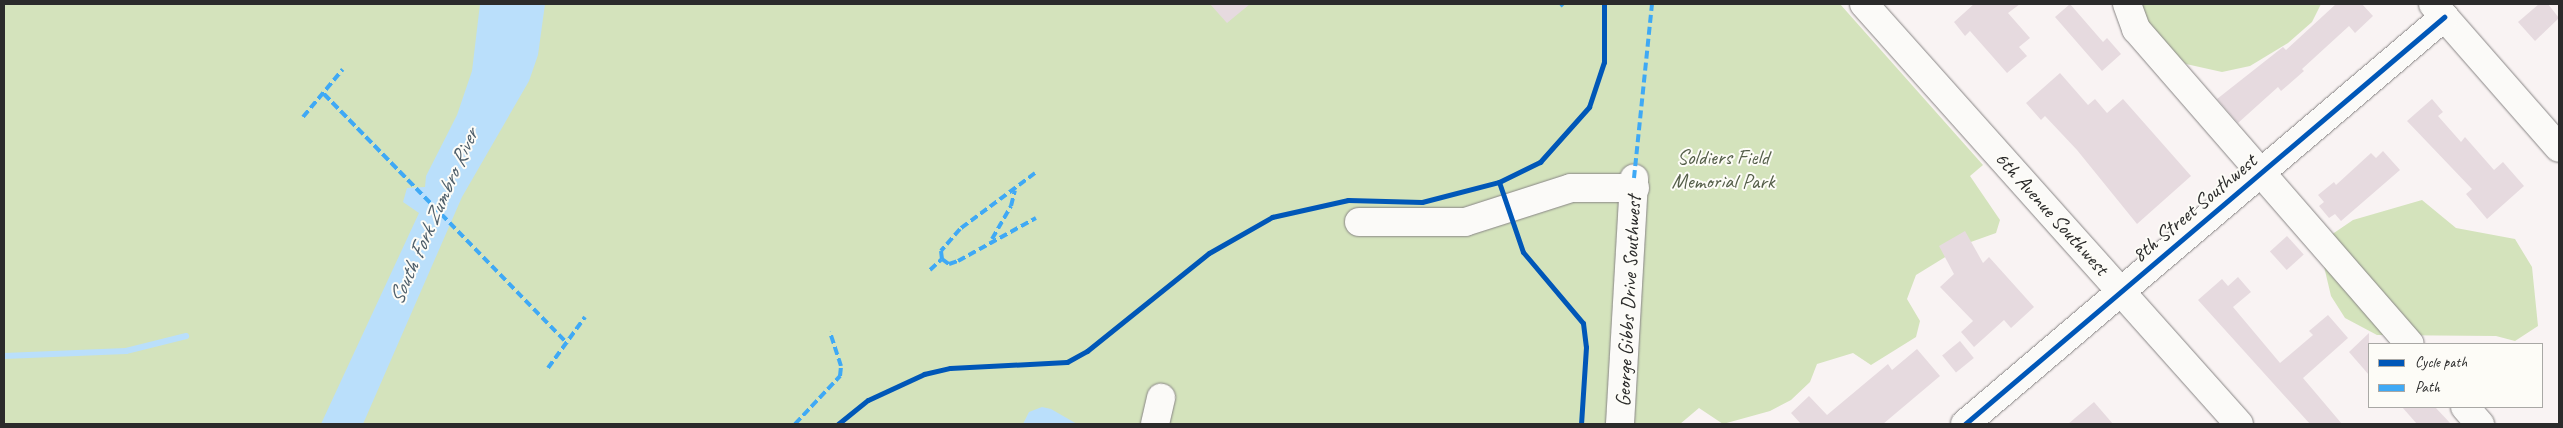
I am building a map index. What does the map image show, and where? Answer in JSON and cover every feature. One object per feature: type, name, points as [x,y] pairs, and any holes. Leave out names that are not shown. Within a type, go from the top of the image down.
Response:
[{"type":"street","name":"6th Avenue Southwest","points":[[1864,4],[2122,290],[2239,424]]},
{"type":"street","points":[[2127,4],[2136,29],[2409,343]]},
{"type":"street","name":"8th Street Southwest","points":[[1965,424],[2260,173],[2439,10]]},
{"type":"street","points":[[2439,10],[2559,148]]},
{"type":"street","name":"George Gibbs Drive Southwest","points":[[1359,222],[1464,222],[1571,188],[1635,183],[1620,424]]},
{"type":"street","points":[[1155,424],[1161,398]]},
{"type":"street","points":[[2466,408],[2480,424]]},
{"type":"green space","name":"Soldiers Field Memorial Park","points":[[4,4],[1840,4],[1983,165],[1970,176],[2000,220],[1996,233],[1968,243],[1916,275],[1907,299],[1920,321],[1916,337],[1871,365],[1853,353],[1817,364],[1810,382],[1791,400],[1770,411],[1723,424],[1699,408],[1680,424],[4,424]]},
{"type":"green space","points":[[2142,4],[2321,4],[2312,22],[2288,43],[2250,66],[2222,72],[2186,64],[2139,19]]},
{"type":"green space","points":[[2422,200],[2456,228],[2515,239],[2532,267],[2538,326],[2515,341],[2496,336],[2377,335],[2345,318],[2331,296],[2322,258],[2331,235],[2353,220]]},
{"type":"water","name":"South Fork Zumbro River","points":[[480,4],[545,4],[538,55],[529,81],[462,197],[363,424],[321,424],[419,213],[403,202],[407,188],[425,187],[426,176],[457,115],[472,71]]},
{"type":"water","points":[[1042,407],[1051,409],[1077,424],[1023,424],[1029,412]]},
{"type":"building","points":[[1210,4],[1250,4],[1227,23]]},
{"type":"building","points":[[1974,4],[2020,4],[2008,13],[2030,38],[2019,47],[2027,56],[2007,73],[1970,31],[1965,36],[1954,22]]},
{"type":"building","points":[[2070,4],[2103,42],[2107,38],[2121,54],[2102,71],[2055,17]]},
{"type":"building","points":[[2336,4],[2362,4],[2373,16],[2355,33],[2349,26],[2302,69],[2304,71],[2281,91],[2278,87],[2238,123],[2217,99],[2283,47],[2286,50]]},
{"type":"building","points":[[2539,4],[2548,4],[2559,18],[2535,41],[2518,22]]},
{"type":"building","points":[[2060,73],[2088,105],[2095,99],[2107,113],[2123,99],[2191,176],[2137,224],[2077,150],[2045,116],[2041,120],[2026,103]]},
{"type":"building","points":[[2432,99],[2443,112],[2438,116],[2461,142],[2465,137],[2494,170],[2503,162],[2524,186],[2487,219],[2466,194],[2472,189],[2407,121]]},
{"type":"building","points":[[2383,151],[2400,170],[2341,221],[2335,214],[2329,218],[2319,206],[2324,202],[2318,195],[2334,182],[2336,185],[2371,153],[2376,158]]},
{"type":"building","points":[[1965,231],[1983,263],[1989,257],[2034,307],[2011,328],[2004,320],[1974,347],[1961,332],[1973,321],[1940,287],[1954,274],[1939,246]]},
{"type":"building","points":[[2287,236],[2304,255],[2287,270],[2270,251]]},
{"type":"building","points":[[2238,277],[2251,292],[2233,307],[2280,363],[2313,335],[2309,331],[2328,315],[2348,338],[2303,378],[2342,424],[2310,424],[2198,300],[2222,279],[2228,286]]},
{"type":"building","points":[[2369,333],[2368,374],[2349,352]]},
{"type":"building","points":[[1960,341],[1974,358],[1956,373],[1942,355]]},
{"type":"building","points":[[1917,349],[1940,376],[1883,424],[1801,424],[1791,413],[1809,396],[1827,415],[1888,364],[1892,370]]},
{"type":"building","points":[[2094,402],[2113,424],[2068,424]]},
{"type":"building","points":[[2403,408],[2436,408],[2451,424],[2417,424]]},
{"type":"waterway","points":[[4,356],[126,351],[186,336]]},
{"type":"marked path","points":[[1634,178],[1652,4]]},
{"type":"marked path","points":[[303,117],[343,69]]},
{"type":"marked path","points":[[324,94],[567,343]]},
{"type":"marked path","points":[[1035,173],[960,229],[941,251],[942,259],[949,264],[958,261],[1036,218]]},
{"type":"marked path","points":[[992,239],[1011,206],[1015,190]]},
{"type":"marked path","points":[[930,270],[942,259]]},
{"type":"marked path","points":[[548,368],[585,317]]},
{"type":"marked path","points":[[795,424],[840,376],[841,366],[830,332]]},
{"type":"cycle path","points":[[838,424],[868,400],[924,374],[950,368],[1067,362],[1087,351],[1209,253],[1272,217],[1348,200],[1422,202],[1499,182],[1540,162],[1589,107],[1604,62],[1604,4]]},
{"type":"cycle path","points":[[1965,424],[2444,17]]},
{"type":"cycle path","points":[[1499,182],[1523,252],[1583,323],[1586,347],[1581,424]]}]
